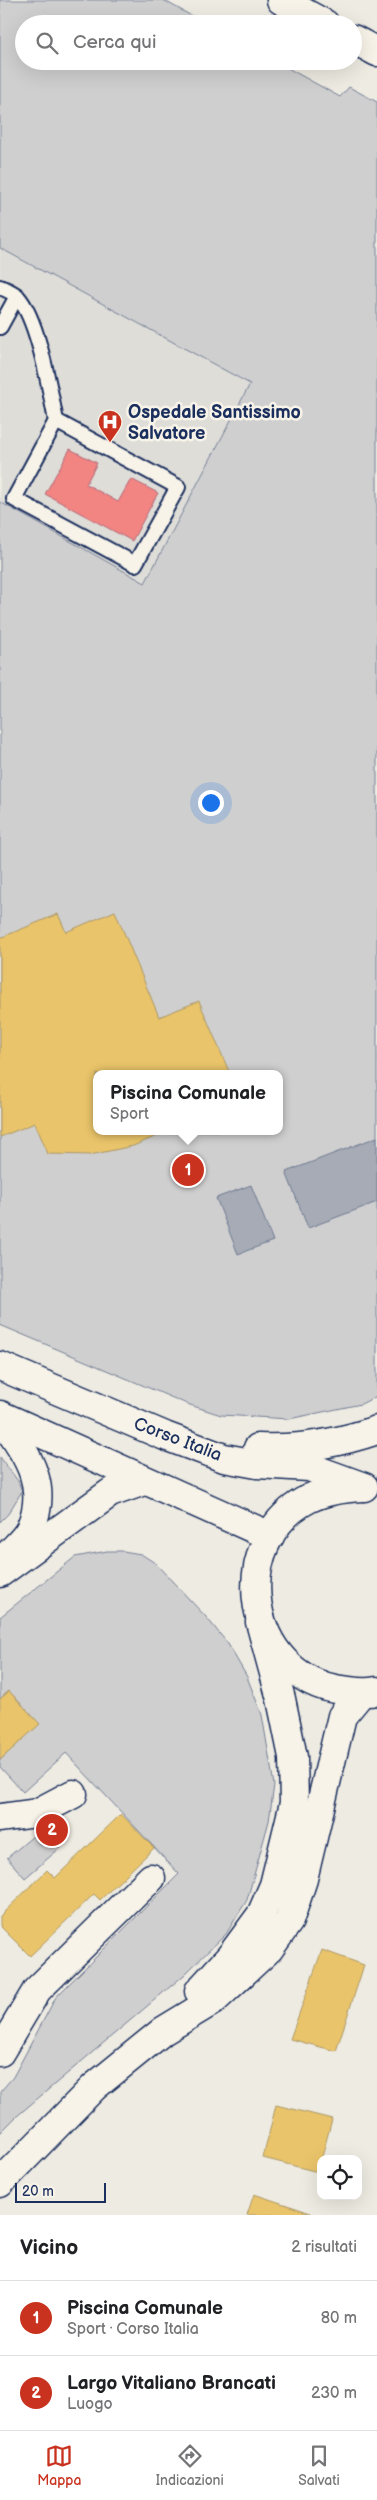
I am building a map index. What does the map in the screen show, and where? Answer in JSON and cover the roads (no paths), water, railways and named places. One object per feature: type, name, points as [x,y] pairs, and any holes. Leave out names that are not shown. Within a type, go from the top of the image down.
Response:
[{"type":"street","points":[[281,0],[308,15]]},
{"type":"street","points":[[362,44],[377,52]]},
{"type":"street","name":"Corso Italia","points":[[0,1366],[165,1436],[224,1458],[257,1464],[310,1467],[370,1488]]},
{"type":"street","points":[[0,1416],[270,1536]]},
{"type":"street","points":[[0,1416],[32,1463],[38,1496],[30,1529],[0,1565]]},
{"type":"street","points":[[165,1436],[216,1445],[280,1448],[322,1445],[352,1439],[377,1430]]},
{"type":"street","points":[[0,1573],[110,1493],[144,1480]]},
{"type":"street","points":[[162,2032],[230,1958],[260,1915],[274,1885],[287,1839],[294,1803],[293,1757],[281,1699],[260,1622],[255,1593],[258,1564],[270,1536],[287,1515],[310,1498],[336,1489],[370,1488]]},
{"type":"street","points":[[260,1622],[275,1651],[299,1674],[328,1688],[372,1692]]},
{"type":"street","points":[[0,2184],[94,2087],[162,2032],[214,2000],[269,1949],[289,1921],[303,1879],[342,1716],[372,1692]]},
{"type":"street","points":[[0,1818],[37,1813],[73,1794]]},
{"type":"street","points":[[0,2052],[37,1990],[151,1878]]},
{"type":"lane","points":[[0,287],[17,296],[33,325],[47,374],[56,421],[14,499],[135,564],[178,487],[56,421]]},
{"type":"lane","points":[[0,328],[17,296]]},
{"type":"place","name":"Ospedale Santissimo Salvatore","points":[[110,443]]},
{"type":"place","name":"Piscina Comunale","points":[[188,1170]]},
{"type":"place","name":"Largo Vitaliano Brancati","points":[[52,1830]]}]
